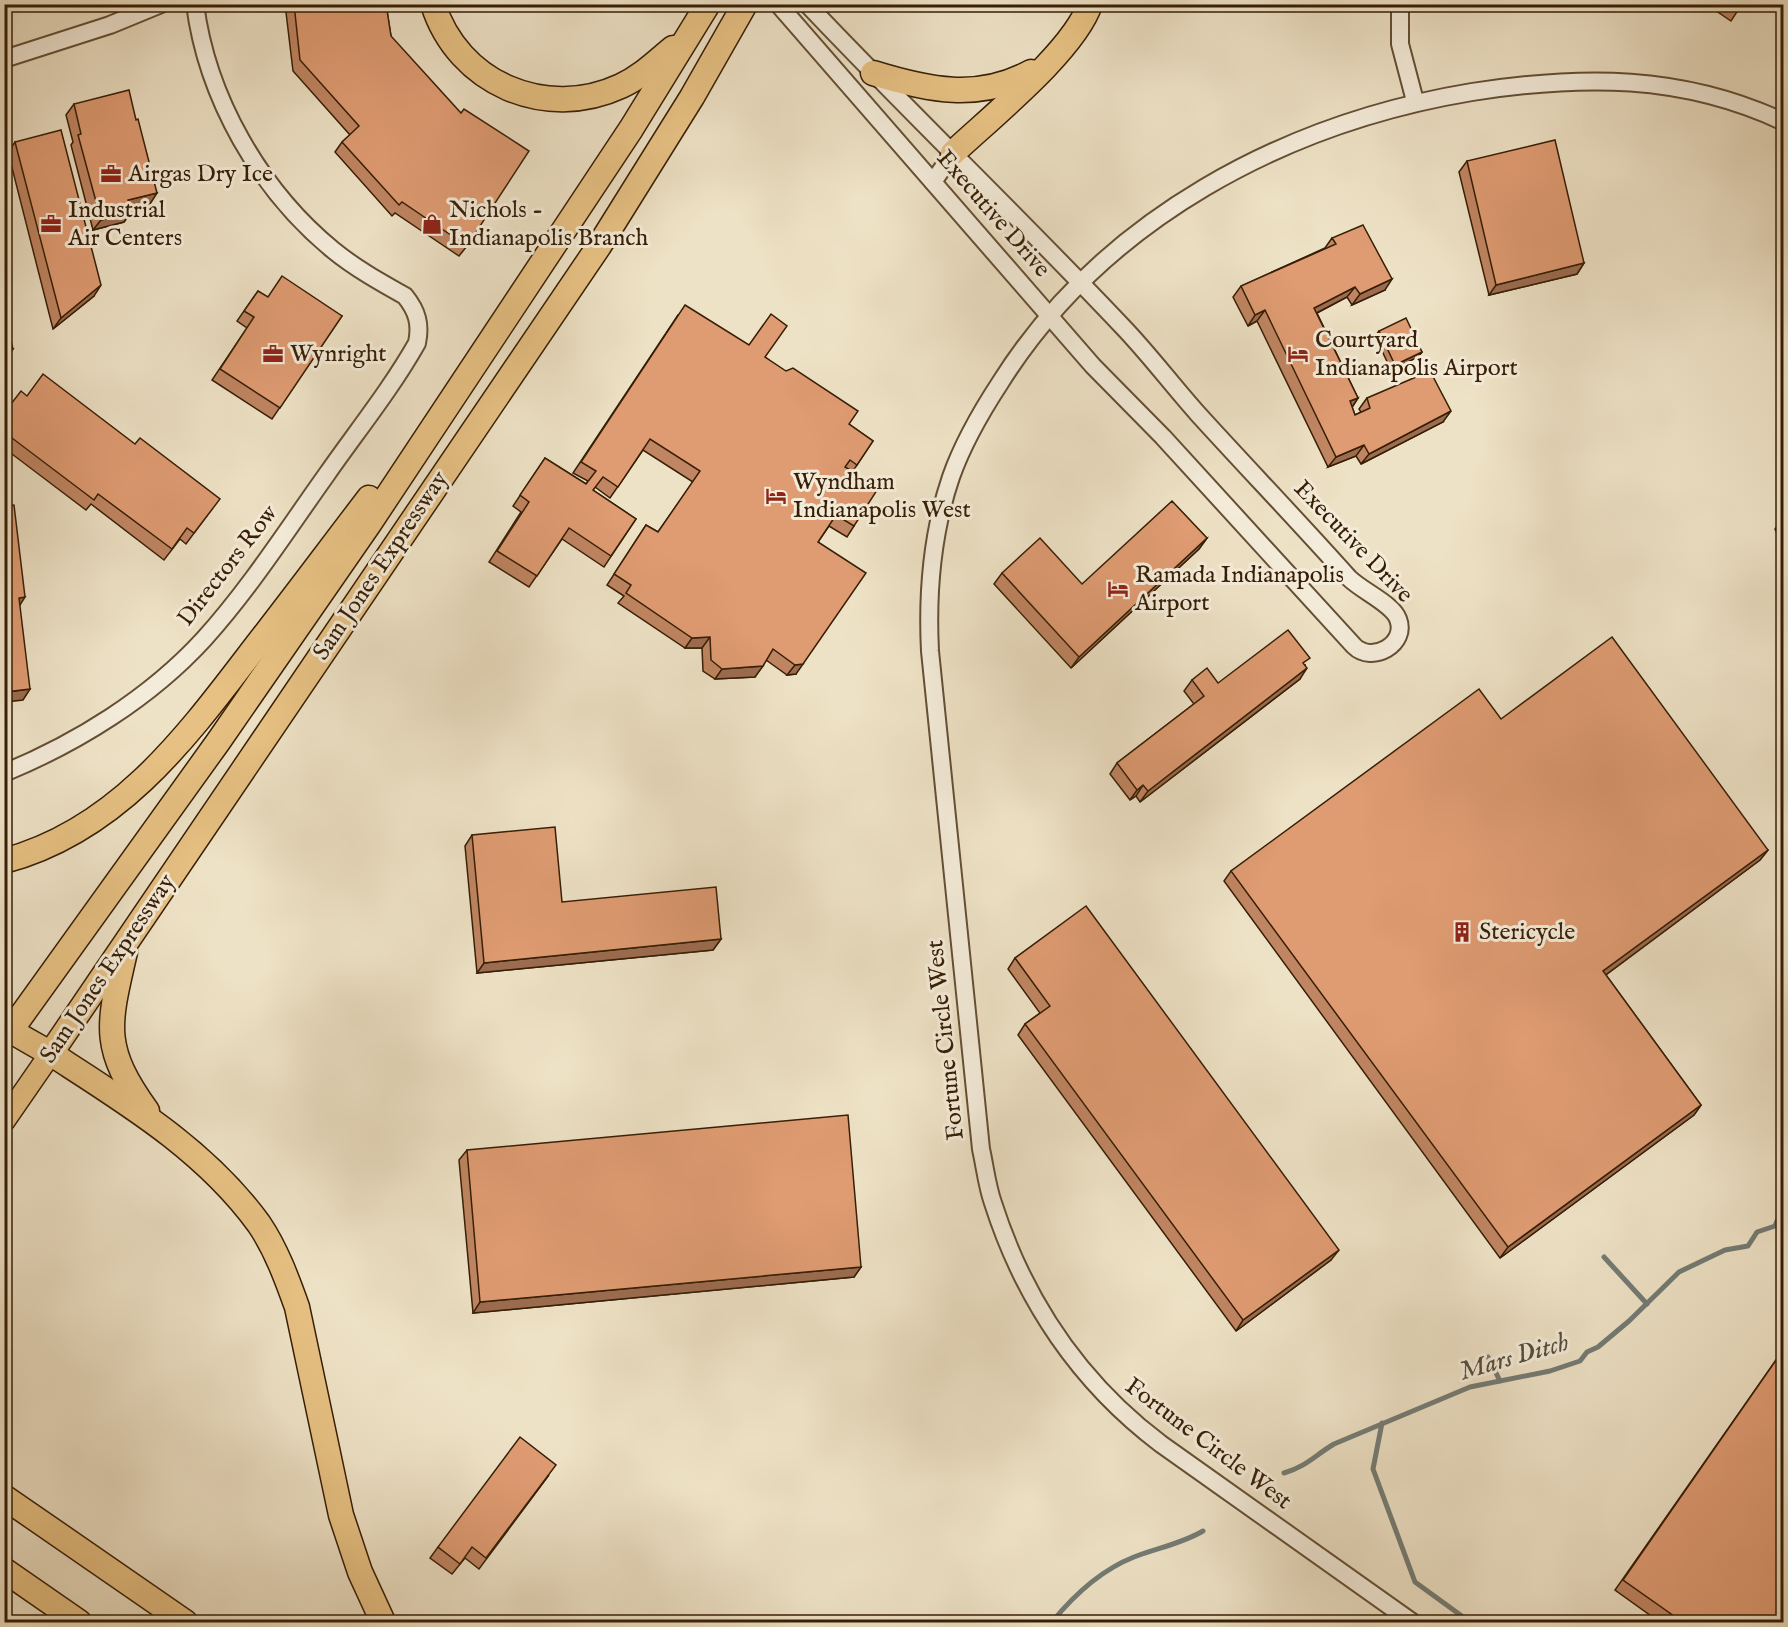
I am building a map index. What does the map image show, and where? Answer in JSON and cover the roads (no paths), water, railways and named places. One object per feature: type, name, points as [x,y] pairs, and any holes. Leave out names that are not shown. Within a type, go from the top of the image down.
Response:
[{"type":"highway","points":[[433,4],[445,33],[468,63],[500,86],[544,99],[575,99],[620,87],[642,74],[688,36]]},
{"type":"highway","name":"Sam Jones Expressway","points":[[7,1032],[232,723],[503,325],[631,129],[708,4]]},
{"type":"highway","name":"Sam Jones Expressway","points":[[51,1053],[599,246],[692,97],[745,4]]},
{"type":"highway","points":[[953,153],[1052,60],[1085,16],[1090,4]]},
{"type":"highway","points":[[873,73],[921,88],[968,90],[1012,81],[1052,60]]},
{"type":"highway","points":[[4,861],[32,854],[72,836],[131,793],[169,755],[193,729],[503,325]]},
{"type":"highway","points":[[129,937],[114,999],[112,1040],[123,1075],[156,1123]]},
{"type":"highway","points":[[7,1032],[51,1053],[156,1123],[199,1158],[232,1191],[260,1226],[287,1279],[305,1337],[320,1426],[341,1515],[360,1572],[383,1623]]},
{"type":"highway","points":[[4,1497],[185,1623]]},
{"type":"highway","points":[[4,1570],[79,1623]]},
{"type":"main road","name":"Sam Jones Expressway","points":[[4,1120],[51,1053]]},
{"type":"street","points":[[4,59],[110,26],[161,4]]},
{"type":"street","name":"Directors Row","points":[[4,773],[62,747],[108,718],[140,696],[202,641],[257,573],[417,343],[419,321],[414,307],[405,296],[365,273],[334,251],[300,220],[265,178],[248,152],[220,96],[206,55],[195,4]]},
{"type":"street","name":"Executive Drive","points":[[778,4],[1048,315],[1359,650],[1377,653],[1391,644],[1400,627],[1392,611],[1357,586],[1080,282],[808,5]]},
{"type":"street","points":[[1400,4],[1400,44],[1416,101]]},
{"type":"street","name":"Fortune Circle West","points":[[1412,1623],[1161,1444],[1109,1400],[1075,1361],[1039,1308],[1015,1263],[990,1194],[977,1122],[930,651],[930,585],[939,522],[957,462],[990,398],[1027,341],[1048,315],[1080,282],[1148,224],[1180,201],[1230,172],[1314,135],[1416,101],[1528,83],[1622,80],[1670,87],[1716,97],[1784,122]]},
{"type":"street","points":[[933,182],[953,153]]},
{"type":"waterway","name":"Mars Ditch","points":[[1284,1473],[1305,1464],[1334,1444],[1470,1387],[1550,1371],[1580,1361],[1587,1352],[1598,1347],[1629,1321],[1679,1272],[1725,1250],[1748,1246],[1757,1232],[1775,1226],[1784,1204]]},
{"type":"waterway","points":[[1604,1257],[1647,1304]]},
{"type":"waterway","points":[[1488,1357],[1500,1381]]},
{"type":"waterway","points":[[1382,1423],[1373,1469],[1415,1582],[1470,1622]]},
{"type":"waterway","name":"Mars Ditch","points":[[1052,1622],[1069,1602],[1110,1569],[1134,1557],[1178,1543],[1203,1531]]},
{"type":"place","name":"Airgas Dry Ice","points":[[111,174]]},
{"type":"place","name":"Industrial Air Centers","points":[[51,224]]},
{"type":"place","name":"Nichols - Indianapolis Branch","points":[[432,224]]},
{"type":"place","name":"Wynright","points":[[273,354]]},
{"type":"place","name":"Courtyard Indianapolis Airport","points":[[1298,354]]},
{"type":"place","name":"Wyndham Indianapolis West","points":[[776,496]]},
{"type":"place","name":"Ramada Indianapolis Airport","points":[[1118,589]]},
{"type":"place","name":"Stericycle","points":[[1462,932]]}]
